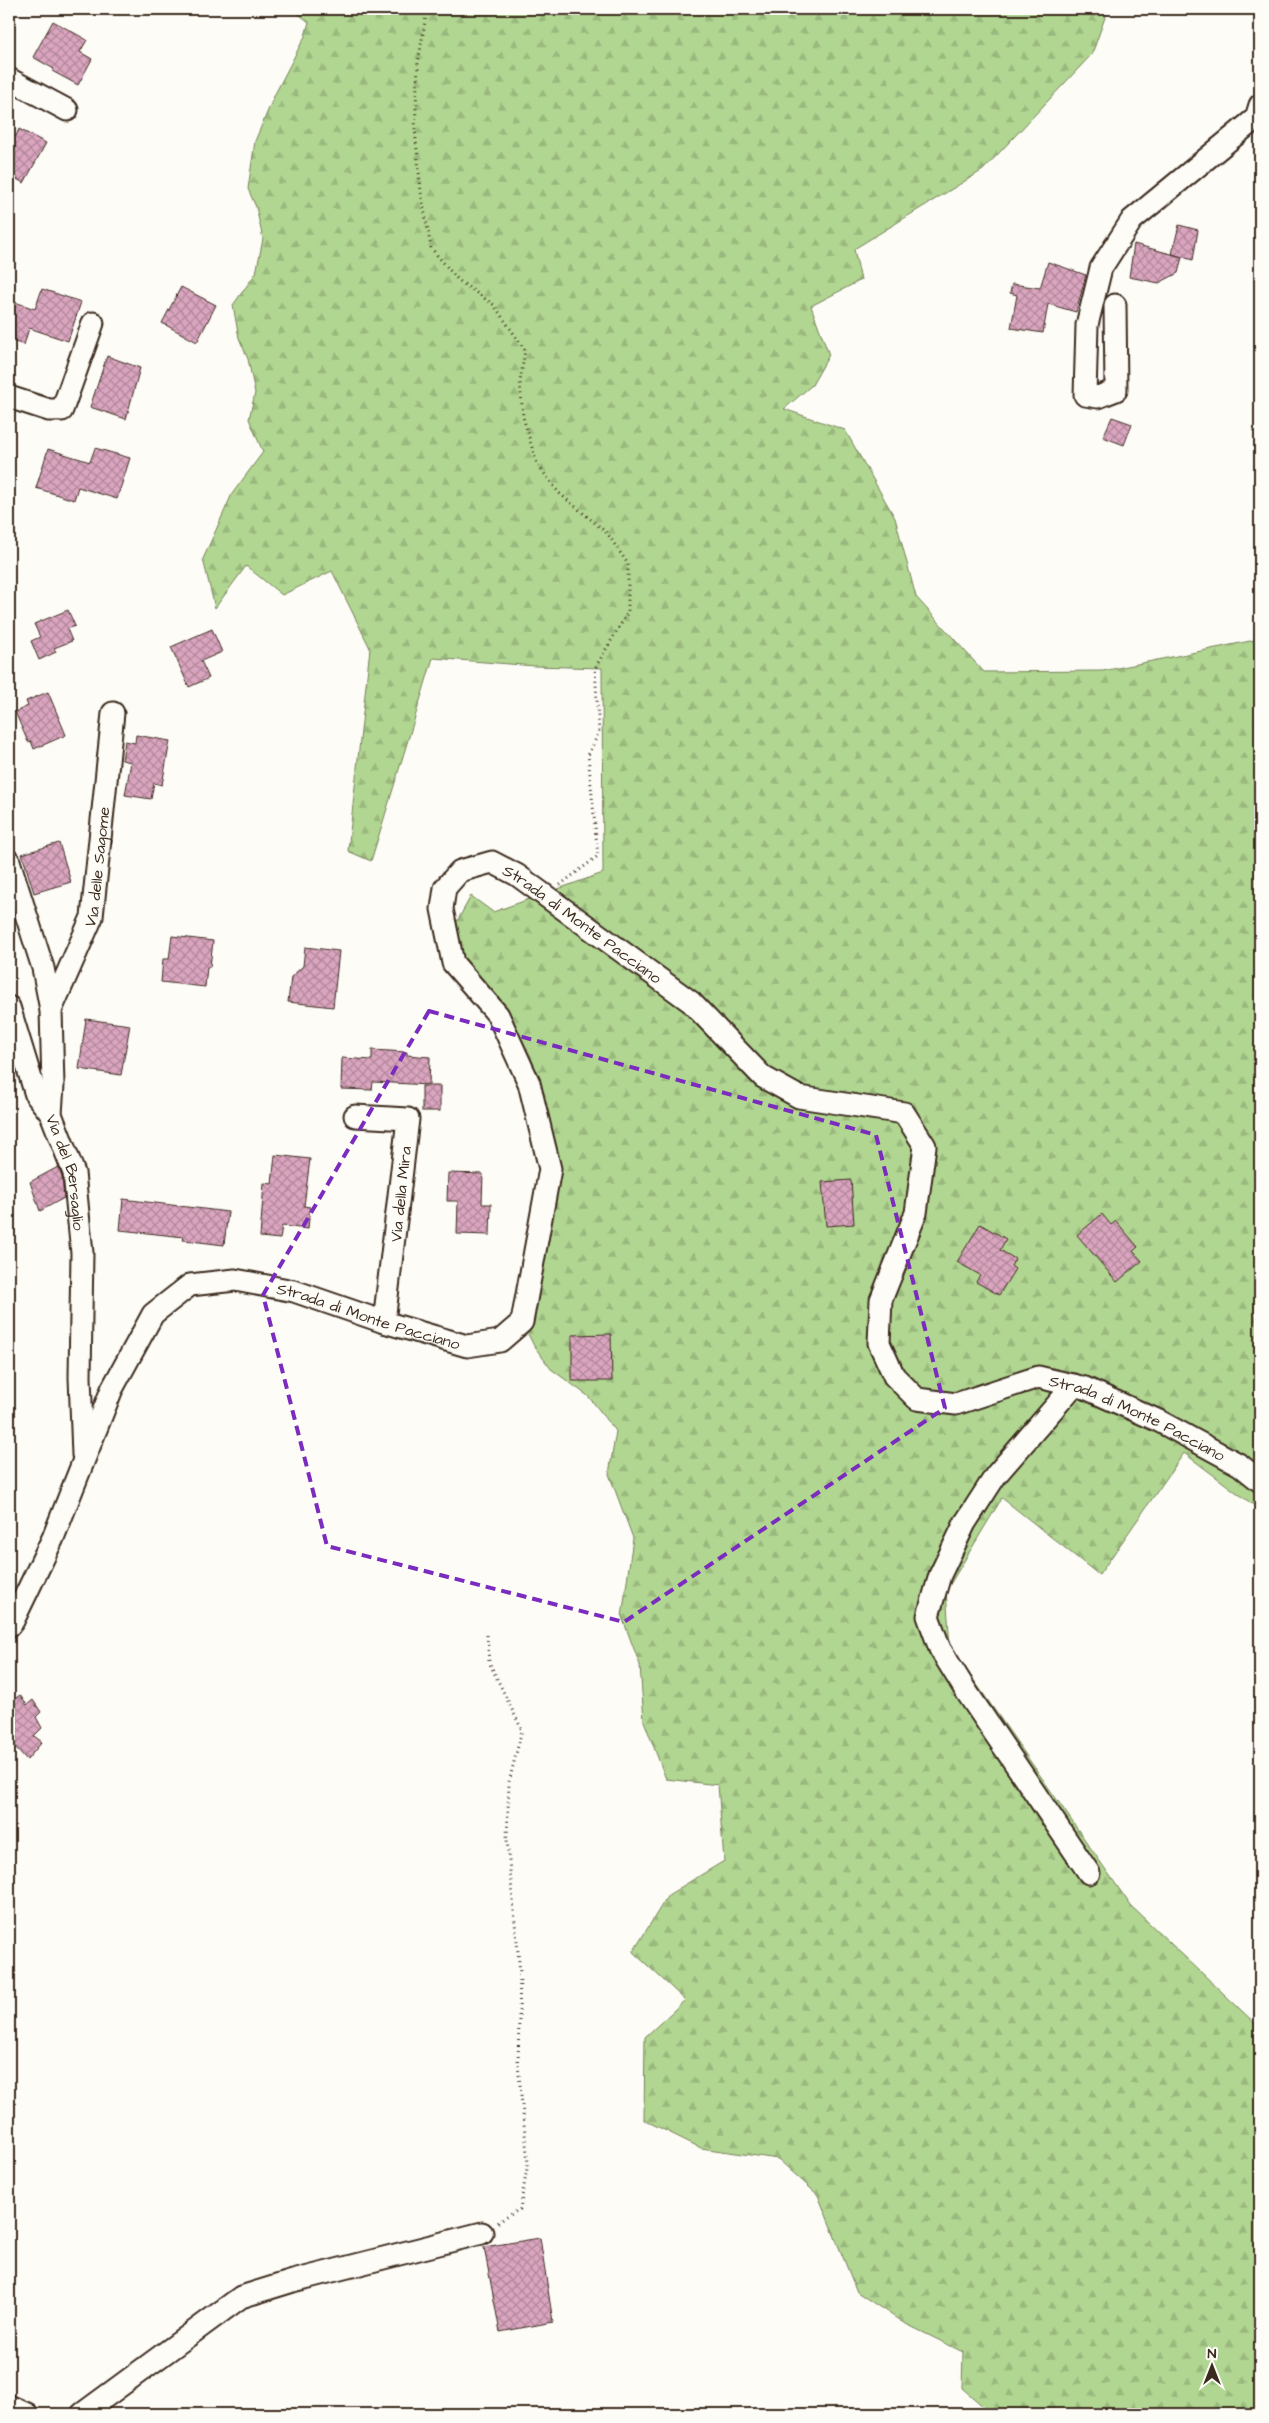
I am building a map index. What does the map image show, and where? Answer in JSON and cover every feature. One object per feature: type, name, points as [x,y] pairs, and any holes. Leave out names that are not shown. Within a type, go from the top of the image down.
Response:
[{"type":"street","points":[[9,79],[67,110]]},
{"type":"street","points":[[1115,305],[1116,390],[1098,397],[1085,395],[1087,325],[1101,268],[1132,220],[1256,118],[1260,105]]},
{"type":"street","points":[[9,397],[49,410],[62,410],[93,323]]},
{"type":"street","name":"Via delle Sagome","points":[[51,1010],[92,917],[113,713]]},
{"type":"street","name":"Via del Bersaglio","points":[[9,861],[43,968],[51,1010],[53,1085],[51,1114],[74,1173],[82,1253],[80,1377],[83,1461]]},
{"type":"street","name":"Strada di Monte Pacciano","points":[[9,1626],[13,1622],[53,1538],[112,1389],[153,1314],[190,1285],[235,1280],[294,1291],[384,1322],[467,1346],[500,1342],[522,1322],[550,1169],[529,1084],[498,1015],[453,963],[442,909],[445,888],[460,871],[492,862],[517,874],[691,1002],[762,1077],[799,1097],[904,1113],[925,1146],[916,1213],[881,1300],[879,1343],[894,1376],[917,1398],[956,1404],[1038,1377],[1074,1385],[1085,1388],[1159,1422],[1240,1465],[1260,1481]]},
{"type":"street","points":[[9,1010],[36,1095],[51,1114]]},
{"type":"street","name":"Via della Mira","points":[[355,1116],[408,1119],[384,1322]]},
{"type":"street","points":[[1074,1385],[996,1475],[970,1515],[940,1575],[928,1616],[940,1649],[966,1691],[1089,1873]]},
{"type":"street","points":[[82,2414],[241,2297],[293,2281],[482,2233]]},
{"type":"street","points":[[9,2406],[27,2414]]},
{"type":"path","points":[[426,9],[418,64],[415,129],[421,192],[431,248],[458,280],[494,305],[525,350],[520,382],[522,417],[537,464],[559,493],[607,532],[628,564],[628,612],[595,668],[599,732],[588,756],[598,856],[546,896]]},
{"type":"path","points":[[482,2233],[520,2209],[528,2163],[518,2064],[520,1973],[507,1840],[509,1782],[522,1730],[489,1662],[487,1635]]},
{"type":"highlighted area","points":[[429,1011],[876,1135],[945,1408],[624,1622],[327,1546],[263,1295]]},
{"type":"green space","points":[[292,9],[1108,9],[1092,54],[983,170],[854,249],[861,280],[811,306],[829,355],[812,385],[784,409],[845,430],[895,518],[916,597],[984,672],[1103,671],[1260,639],[1260,1510],[1184,1453],[1099,1575],[1002,1498],[946,1591],[950,1646],[1131,1906],[1260,2028],[1260,2414],[992,2414],[962,2388],[963,2352],[902,2322],[857,2292],[818,2195],[778,2159],[701,2148],[644,2120],[645,2037],[685,2000],[633,1952],[668,1895],[724,1861],[718,1785],[666,1779],[644,1721],[640,1665],[622,1617],[633,1538],[609,1474],[616,1431],[588,1396],[551,1369],[534,1346],[522,1322],[550,1169],[529,1084],[453,963],[454,927],[471,896],[493,912],[603,873],[602,668],[535,666],[433,658],[371,861],[348,851],[370,648],[332,571],[282,595],[246,566],[215,608],[203,559],[232,494],[263,452],[249,419],[255,393],[248,359],[239,338],[233,305],[256,273],[263,239],[256,207],[248,189],[255,141],[275,94],[305,36],[309,22]]},
{"type":"building","points":[[53,21],[87,40],[80,52],[92,59],[78,85],[52,71],[54,69],[33,57]]},
{"type":"building","points":[[19,129],[46,143],[24,183],[9,175],[9,132],[16,136]]},
{"type":"building","points":[[1179,225],[1198,230],[1193,260],[1172,254]]},
{"type":"building","points":[[1134,244],[1182,257],[1178,273],[1159,283],[1129,277]]},
{"type":"building","points":[[1048,262],[1086,275],[1076,312],[1048,304],[1043,333],[1011,328],[1017,295],[1010,293],[1012,284],[1040,288]]},
{"type":"building","points":[[181,287],[216,305],[197,342],[162,323]]},
{"type":"building","points":[[42,289],[81,302],[68,341],[29,328],[24,345],[9,340],[9,300],[35,309]]},
{"type":"building","points":[[107,356],[140,368],[126,419],[90,407]]},
{"type":"building","points":[[1112,417],[1132,424],[1124,445],[1103,437]]},
{"type":"building","points":[[95,448],[130,458],[117,499],[78,487],[74,500],[36,488],[48,449],[90,462]]},
{"type":"building","points":[[68,610],[75,626],[67,629],[72,641],[54,648],[56,652],[39,660],[31,641],[40,637],[34,624]]},
{"type":"building","points":[[212,629],[222,652],[201,661],[209,678],[189,687],[171,647]]},
{"type":"building","points":[[48,692],[66,735],[34,749],[31,741],[28,742],[15,712],[28,706],[26,701]]},
{"type":"building","points":[[136,735],[170,741],[162,785],[154,783],[151,799],[125,795],[131,762],[122,760],[125,741],[135,743]]},
{"type":"building","points":[[59,843],[71,882],[34,893],[22,854]]},
{"type":"building","points":[[172,936],[213,941],[205,987],[161,982],[163,959],[169,959]]},
{"type":"building","points":[[305,947],[339,951],[333,1007],[288,1002],[291,977],[303,966]]},
{"type":"building","points":[[86,1019],[130,1025],[121,1075],[79,1069]]},
{"type":"building","points":[[372,1050],[407,1052],[407,1055],[430,1057],[429,1085],[373,1082],[372,1090],[341,1089],[342,1058],[372,1060]]},
{"type":"building","points":[[422,1086],[440,1086],[440,1111],[422,1111]]},
{"type":"building","points":[[275,1155],[310,1159],[304,1206],[310,1207],[308,1229],[282,1226],[280,1239],[260,1237],[264,1183],[272,1184]]},
{"type":"building","points":[[58,1167],[62,1176],[64,1198],[40,1211],[30,1182]]},
{"type":"building","points":[[448,1173],[483,1174],[482,1204],[491,1204],[490,1235],[457,1234],[458,1201],[447,1201]]},
{"type":"building","points":[[851,1180],[854,1224],[826,1226],[822,1182]]},
{"type":"building","points":[[123,1199],[228,1212],[224,1245],[183,1240],[184,1237],[120,1230]]},
{"type":"building","points":[[1102,1214],[1111,1225],[1116,1221],[1138,1247],[1133,1251],[1142,1261],[1117,1282],[1077,1235]]},
{"type":"building","points":[[980,1224],[1006,1239],[1000,1250],[1015,1259],[1011,1266],[1015,1269],[999,1295],[976,1282],[980,1275],[957,1262]]},
{"type":"building","points":[[611,1334],[612,1381],[572,1381],[572,1335]]},
{"type":"building","points":[[20,1695],[27,1705],[33,1700],[41,1712],[36,1717],[42,1728],[34,1736],[42,1742],[27,1760],[9,1740],[9,1703]]},
{"type":"building","points":[[540,2238],[553,2322],[500,2332],[484,2247]]}]
